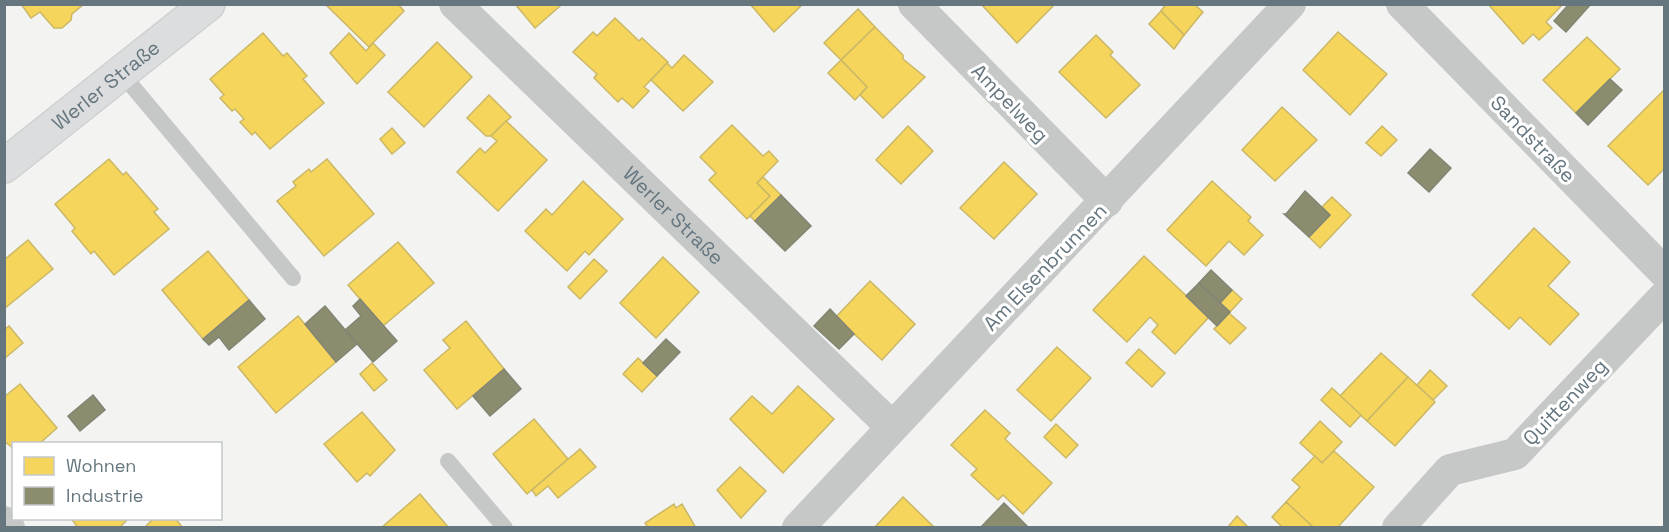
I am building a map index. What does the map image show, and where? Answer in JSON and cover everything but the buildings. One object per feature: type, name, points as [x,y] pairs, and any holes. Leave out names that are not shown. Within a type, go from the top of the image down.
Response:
[{"type":"main road","name":"Werler Straße","points":[[4,166],[208,4]]},
{"type":"street","name":"Werler Straße","points":[[455,4],[892,427]]},
{"type":"street","name":"Ampelweg","points":[[914,4],[1107,201]]},
{"type":"street","name":"Am Elsenbrunnen","points":[[798,528],[1290,4]]},
{"type":"street","name":"Sandstraße","points":[[1402,4],[1660,259]]},
{"type":"street","name":"Quittenweg","points":[[1398,528],[1450,470],[1515,454],[1665,297]]},
{"type":"street","points":[[4,522],[9,528]]},
{"type":"lane","points":[[122,74],[293,278]]},
{"type":"lane","points":[[448,461],[505,528]]}]
